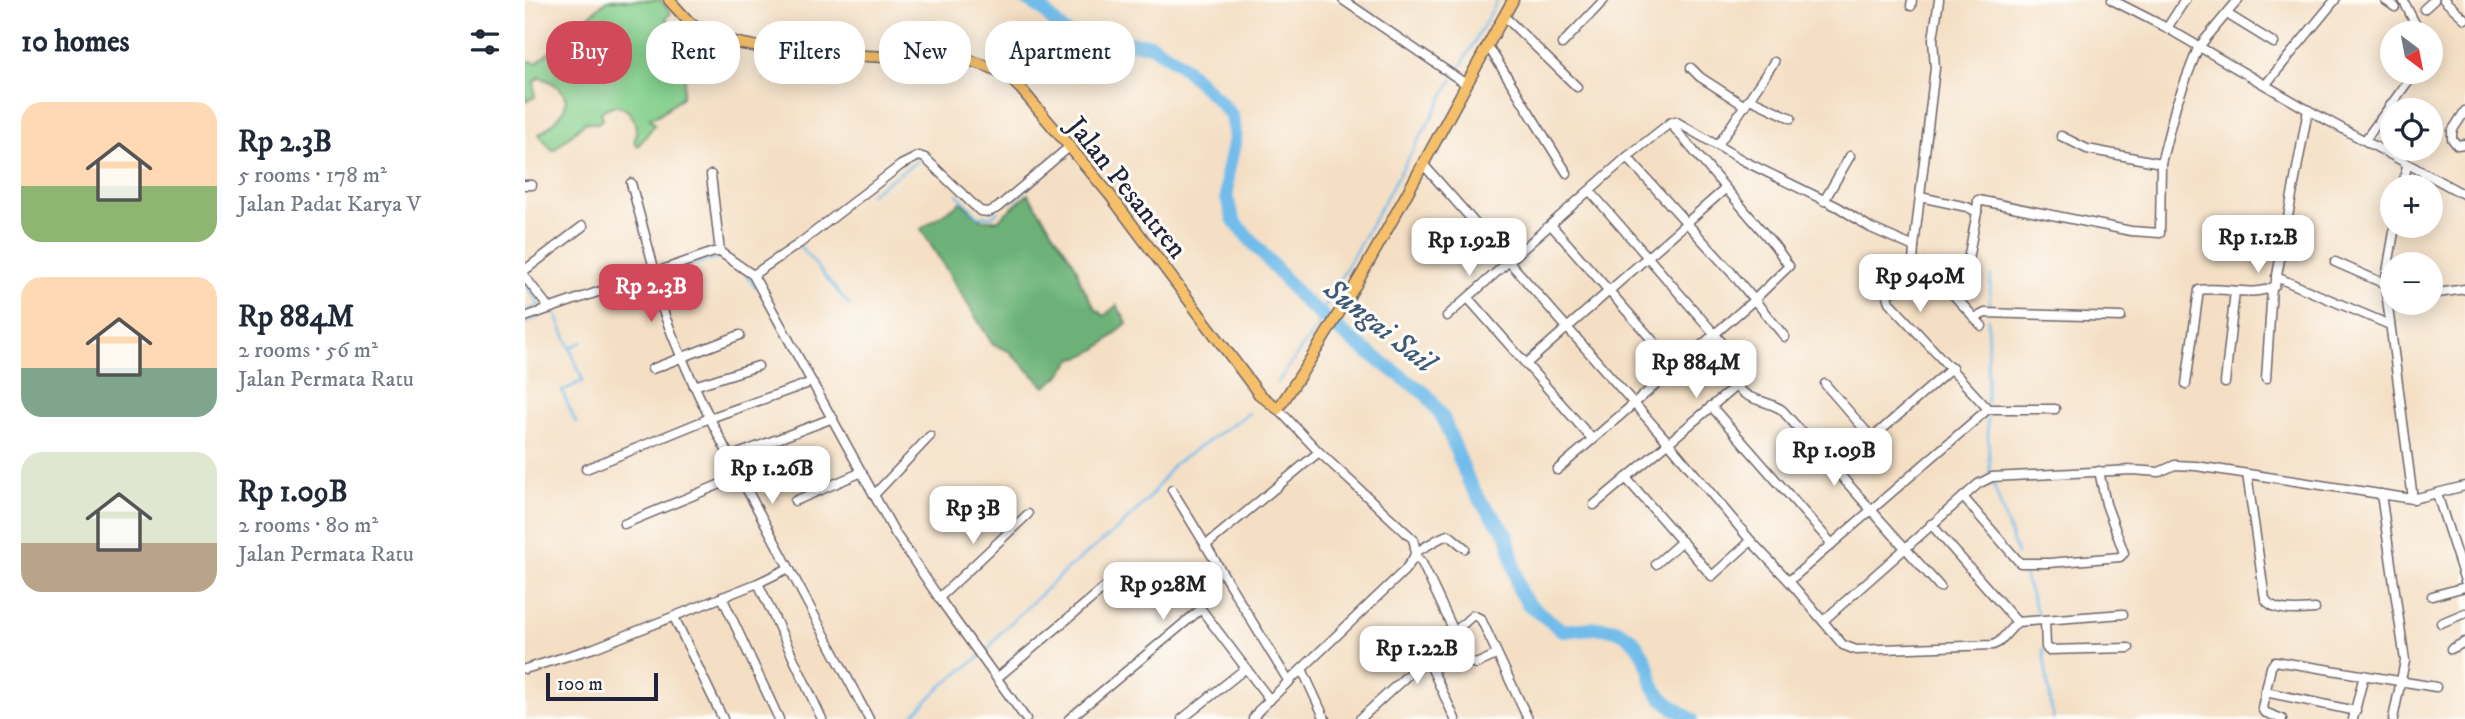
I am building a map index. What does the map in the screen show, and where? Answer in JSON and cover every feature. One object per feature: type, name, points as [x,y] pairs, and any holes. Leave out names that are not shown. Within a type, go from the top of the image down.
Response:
[{"type":"main road","name":"Jalan Pesantren","points":[[670,0],[690,23],[706,33],[738,43],[784,52],[955,60],[989,66],[1006,74],[1123,212],[1259,394],[1278,410]]},
{"type":"main road","points":[[1278,410],[1345,306],[1463,82],[1488,46],[1513,0]]},
{"type":"street","points":[[1343,0],[1463,82]]},
{"type":"street","points":[[1562,44],[1604,0]]},
{"type":"street","points":[[1906,276],[1913,263],[1935,68],[1933,39],[1939,0]]},
{"type":"street","points":[[2112,0],[2465,195]]},
{"type":"street","points":[[2167,28],[2185,0]]},
{"type":"street","points":[[1960,302],[1978,200],[2131,232],[2160,233],[2161,163],[2176,105],[2198,48],[2238,0]]},
{"type":"street","points":[[2266,84],[2335,0]]},
{"type":"street","points":[[2385,0],[2395,7]]},
{"type":"street","points":[[2403,0],[2414,21]]},
{"type":"street","points":[[2424,9],[2434,0]]},
{"type":"street","points":[[2444,0],[2465,19]]},
{"type":"street","points":[[2227,15],[2274,43]]},
{"type":"street","points":[[1504,16],[1577,87]]},
{"type":"street","points":[[1488,46],[1567,173]]},
{"type":"street","points":[[1718,145],[1775,62]]},
{"type":"street","points":[[1691,68],[1700,77],[1747,102],[1791,118]]},
{"type":"street","points":[[2365,140],[2406,84]]},
{"type":"street","points":[[2266,379],[2272,288],[2275,286],[2308,110]]},
{"type":"street","points":[[2465,111],[2452,131],[2452,139],[2457,145],[2465,144]]},
{"type":"street","points":[[1447,316],[1627,157],[1675,121],[1871,228],[1914,247]]},
{"type":"street","points":[[1557,470],[1754,300],[1789,265],[1669,123]]},
{"type":"street","points":[[2061,136],[2087,149],[2161,163]]},
{"type":"street","points":[[753,275],[800,243],[901,165],[919,156],[925,158],[979,211],[988,212],[997,208],[1068,148]]},
{"type":"street","points":[[1824,201],[1850,156]]},
{"type":"street","points":[[1627,157],[1784,337]]},
{"type":"street","points":[[1422,163],[1569,328],[1843,645],[1856,650],[1993,645],[2017,622],[2123,614]]},
{"type":"street","points":[[2405,175],[2407,165]]},
{"type":"street","points":[[711,175],[720,252],[753,275],[895,533],[1026,719]]},
{"type":"street","points":[[631,183],[665,321],[730,457],[869,719]]},
{"type":"street","points":[[1527,364],[1725,189]]},
{"type":"street","points":[[1590,191],[1746,370],[1737,386],[1594,506]]},
{"type":"street","points":[[1920,197],[1967,207],[1977,212]]},
{"type":"street","points":[[1551,225],[1676,367]]},
{"type":"street","points":[[525,270],[583,226]]},
{"type":"street","points":[[525,317],[720,252]]},
{"type":"street","points":[[2335,262],[2380,283]]},
{"type":"street","points":[[1982,326],[1925,264],[1906,276],[1888,293],[1887,300],[1988,409]]},
{"type":"street","points":[[525,277],[549,308]]},
{"type":"street","points":[[2276,277],[2390,325]]},
{"type":"street","points":[[2186,384],[2198,293],[2203,289],[2235,291],[2272,288]]},
{"type":"street","points":[[2443,292],[2465,289]]},
{"type":"street","points":[[2225,383],[2235,291]]},
{"type":"street","points":[[1468,298],[1593,440]]},
{"type":"street","points":[[1975,318],[1985,313],[2121,317]]},
{"type":"street","points":[[2390,315],[2413,499]]},
{"type":"street","points":[[652,369],[740,335]]},
{"type":"street","points":[[695,386],[758,366]]},
{"type":"street","points":[[1837,470],[1952,368]]},
{"type":"street","points":[[586,469],[711,418],[812,382]]},
{"type":"street","points":[[1825,384],[1872,438]]},
{"type":"street","points":[[1737,386],[1744,395],[1774,404],[1782,410],[1940,587]]},
{"type":"street","points":[[1711,406],[1832,544]]},
{"type":"street","points":[[1789,581],[1988,409],[2055,409]]},
{"type":"street","points":[[1278,410],[1413,539],[1416,553],[1471,663],[1476,664],[1496,655]]},
{"type":"street","points":[[730,457],[833,418]]},
{"type":"street","points":[[874,495],[930,436]]},
{"type":"street","points":[[1206,546],[1319,452]]},
{"type":"street","points":[[1823,621],[1931,524],[1978,484],[1992,477],[2099,471],[2159,472],[2175,466],[2196,466],[2413,499],[2465,486]]},
{"type":"street","points":[[1963,497],[2020,563],[2117,558],[2124,552],[2106,504],[2099,471]]},
{"type":"street","points":[[795,501],[862,472]]},
{"type":"street","points":[[2247,474],[2265,599],[2274,607],[2315,609]]},
{"type":"street","points":[[624,524],[740,476]]},
{"type":"street","points":[[1626,478],[1712,576],[1751,541]]},
{"type":"street","points":[[1172,491],[1289,682]]},
{"type":"street","points":[[2381,494],[2405,661],[2393,719]]},
{"type":"street","points":[[2437,494],[2465,581]]},
{"type":"street","points":[[939,598],[1028,514]]},
{"type":"street","points":[[1931,524],[2017,622]]},
{"type":"street","points":[[1253,719],[1360,616],[1404,571],[1416,553],[1444,535],[1449,535],[1465,548]]},
{"type":"street","points":[[1656,564],[1682,541]]},
{"type":"street","points":[[525,669],[594,648],[758,583],[789,568]]},
{"type":"street","points":[[758,583],[822,719]]},
{"type":"street","points":[[997,678],[1109,584]]},
{"type":"street","points":[[2432,597],[2465,587]]},
{"type":"street","points":[[722,597],[779,719]]},
{"type":"street","points":[[1069,719],[1201,609],[1270,700]]},
{"type":"street","points":[[2441,623],[2465,613]]},
{"type":"street","points":[[1360,719],[1473,615],[1478,617],[1528,719]]},
{"type":"street","points":[[674,617],[723,719]]},
{"type":"street","points":[[2045,621],[2048,650],[2129,648]]},
{"type":"street","points":[[2451,649],[2465,642]]},
{"type":"street","points":[[1427,658],[1455,719]]},
{"type":"street","points":[[2282,719],[2263,710],[2271,667],[2275,661],[2436,687]]},
{"type":"street","points":[[1182,719],[1246,668]]},
{"type":"street","points":[[1302,669],[1325,719]]},
{"type":"street","points":[[2265,692],[2354,715],[2364,675]]},
{"type":"green space","points":[[607,0],[660,0],[671,13],[666,18],[668,21],[646,21],[646,84],[684,84],[682,97],[658,115],[649,118],[655,124],[638,146],[634,142],[636,125],[633,118],[629,112],[616,106],[601,112],[603,119],[598,123],[585,122],[553,151],[539,134],[556,120],[565,105],[565,97],[554,84],[632,84],[632,21],[584,21]]},
{"type":"green space","points":[[546,55],[546,80],[540,77],[534,82],[535,97],[525,101],[525,60],[537,63]]},
{"type":"green space","points":[[1028,194],[1076,266],[1081,283],[1095,308],[1104,316],[1117,305],[1127,323],[1096,350],[1073,358],[1058,377],[1045,387],[1009,351],[993,345],[921,229],[961,202],[982,220],[998,220]]},
{"type":"waterway","name":"Sungai Sail","points":[[1027,0],[1042,9],[1062,30],[1087,45],[1117,42],[1151,45],[1178,62],[1216,98],[1232,116],[1235,139],[1227,176],[1227,198],[1234,221],[1304,301],[1350,339],[1427,395],[1443,418],[1469,482],[1481,502],[1507,534],[1519,590],[1528,604],[1563,631],[1603,628],[1624,634],[1641,651],[1657,692],[1691,719]]},
{"type":"waterway","points":[[1351,0],[1417,46]]},
{"type":"waterway","points":[[1457,73],[1498,0]]},
{"type":"waterway","points":[[1277,383],[1316,328],[1328,300],[1453,79]]},
{"type":"waterway","points":[[870,194],[919,160]]},
{"type":"waterway","points":[[1012,201],[1041,176]]},
{"type":"waterway","points":[[957,194],[979,217],[992,216],[998,211]]},
{"type":"waterway","points":[[800,246],[849,305]]},
{"type":"waterway","points":[[674,270],[721,257]]},
{"type":"waterway","points":[[746,275],[755,287]]},
{"type":"waterway","points":[[1989,309],[1991,276]]},
{"type":"waterway","points":[[525,283],[539,305],[525,312]]},
{"type":"waterway","points":[[554,310],[570,348],[582,342]]},
{"type":"waterway","points":[[525,323],[541,316]]},
{"type":"waterway","points":[[1987,403],[1988,319]]},
{"type":"waterway","points":[[570,348],[583,381],[562,391],[576,423]]},
{"type":"waterway","points":[[909,719],[942,686],[987,651],[1000,633],[1067,569],[1121,526],[1149,498],[1174,464],[1249,413]]},
{"type":"waterway","points":[[1987,417],[1990,473]]},
{"type":"waterway","points":[[1993,483],[2017,554]]},
{"type":"waterway","points":[[2022,570],[2039,617]]},
{"type":"waterway","points":[[2043,649],[2053,719]]}]
